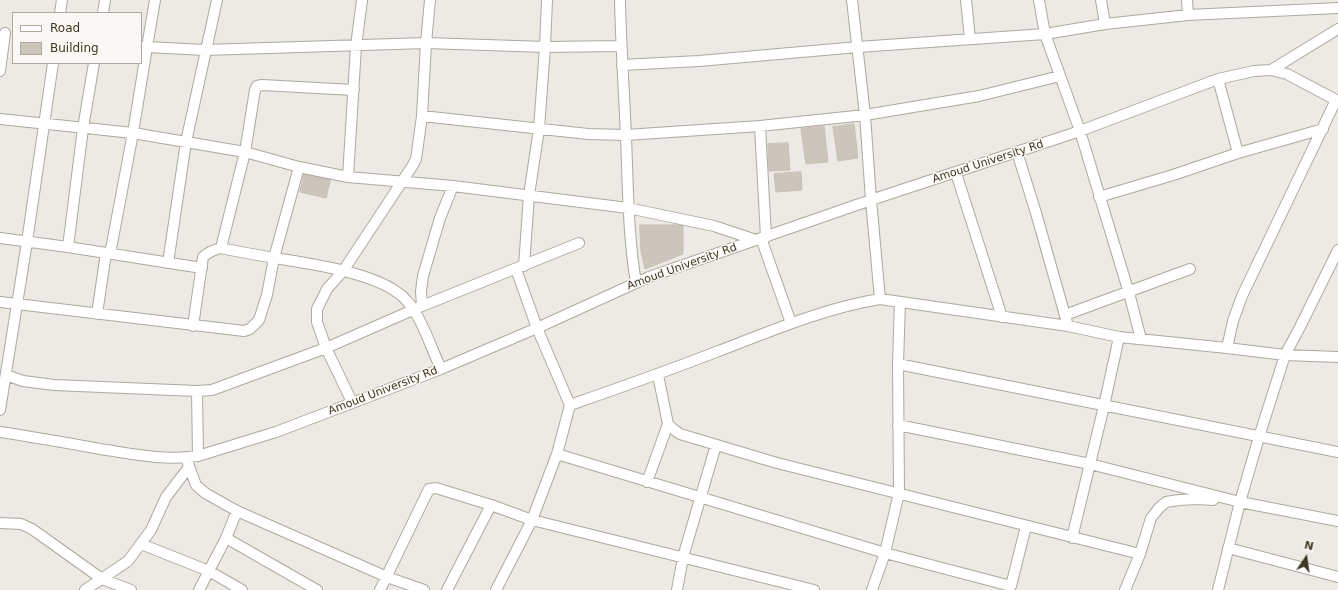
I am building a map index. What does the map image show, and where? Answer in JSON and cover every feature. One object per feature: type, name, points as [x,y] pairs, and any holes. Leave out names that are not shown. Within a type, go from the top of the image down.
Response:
[{"type":"street","points":[[60,12],[62,0]]},
{"type":"street","points":[[103,12],[105,0]]},
{"type":"street","points":[[142,63],[144,47],[155,0]]},
{"type":"street","points":[[168,263],[186,142],[217,0]]},
{"type":"street","points":[[348,177],[356,46],[362,0]]},
{"type":"street","points":[[352,402],[326,348],[317,322],[317,309],[327,289],[343,271],[414,165],[422,116],[430,0]]},
{"type":"street","points":[[496,590],[532,520],[557,454],[570,406],[538,328],[520,267],[539,129],[547,0]]},
{"type":"street","points":[[620,0],[628,208],[636,283]]},
{"type":"street","points":[[852,0],[865,115],[880,299]]},
{"type":"street","points":[[966,0],[970,39]]},
{"type":"street","points":[[1039,0],[1045,34],[1080,131],[1129,293],[1141,339]]},
{"type":"street","points":[[1101,0],[1105,24]]},
{"type":"street","points":[[1188,0],[1188,15]]},
{"type":"street","points":[[622,65],[699,61],[858,47],[1045,34],[1105,24],[1188,15],[1338,8]]},
{"type":"street","points":[[1270,70],[1338,29]]},
{"type":"street","points":[[0,71],[6,33]]},
{"type":"street","points":[[144,47],[206,50],[426,43],[545,47],[621,46]]},
{"type":"street","points":[[0,410],[27,242],[43,123],[53,64]]},
{"type":"street","points":[[68,247],[83,128],[94,64]]},
{"type":"street","points":[[97,314],[133,133],[142,64]]},
{"type":"street","name":"Amoud University Rd","points":[[0,432],[188,462],[198,456],[276,432],[441,369],[538,328],[649,277],[871,200],[1080,131],[1218,80],[1254,71],[1270,70],[1287,74],[1337,100]]},
{"type":"street","points":[[422,116],[588,134],[626,135],[760,126],[865,115],[979,96],[1060,76]]},
{"type":"street","points":[[1218,80],[1238,153]]},
{"type":"street","points":[[221,248],[245,152],[255,90],[257,86],[262,85],[354,90]]},
{"type":"street","points":[[1227,348],[1233,321],[1242,296],[1337,100]]},
{"type":"street","points":[[0,119],[133,133],[245,152],[299,167],[348,177],[453,186],[628,208],[714,226],[761,238]]},
{"type":"street","points":[[760,126],[761,238],[791,323]]},
{"type":"street","points":[[1099,197],[1173,175],[1238,153],[1323,129]]},
{"type":"street","points":[[1017,152],[1068,326]]},
{"type":"street","points":[[0,302],[193,326],[244,331],[250,329],[255,326],[259,320],[267,294],[274,258],[299,167]]},
{"type":"street","points":[[956,173],[1002,317]]},
{"type":"street","points":[[441,369],[418,308],[423,276],[440,218],[453,186]]},
{"type":"street","points":[[0,238],[202,268]]},
{"type":"street","points":[[6,375],[23,381],[49,384],[197,391],[212,390],[326,348],[418,308],[579,243]]},
{"type":"street","points":[[193,326],[203,257],[206,253],[221,248],[314,264],[365,277],[397,292],[418,308]]},
{"type":"street","points":[[1218,590],[1240,502],[1285,355],[1338,250]]},
{"type":"street","points":[[1065,316],[1190,270]]},
{"type":"street","points":[[570,406],[658,375],[791,323],[864,302],[880,299],[1068,326],[1119,337],[1285,355],[1338,357]]},
{"type":"street","points":[[872,590],[885,553],[899,493],[898,364],[900,302]]},
{"type":"street","points":[[1072,538],[1119,337]]},
{"type":"street","points":[[898,364],[1338,452]]},
{"type":"street","points":[[647,482],[668,424],[658,375]]},
{"type":"street","points":[[197,391],[198,456]]},
{"type":"street","points":[[668,424],[680,434],[777,463],[1140,554]]},
{"type":"street","points":[[898,426],[1090,464],[1240,502],[1338,521]]},
{"type":"street","points":[[677,590],[683,557],[716,445]]},
{"type":"street","points":[[557,454],[885,553],[1011,586],[1026,526]]},
{"type":"street","points":[[188,462],[196,484],[206,493],[237,511],[387,577],[424,590]]},
{"type":"street","points":[[85,590],[128,561],[151,530],[166,497],[188,462]]},
{"type":"street","points":[[380,590],[429,489],[436,488],[491,505],[532,520],[814,590]]},
{"type":"street","points":[[1125,590],[1140,554],[1151,518],[1158,508],[1166,502],[1197,499],[1240,502]]},
{"type":"street","points":[[447,590],[491,505]]},
{"type":"street","points":[[199,590],[226,538],[237,511]]},
{"type":"street","points":[[0,523],[21,524],[32,530],[102,579],[131,590]]},
{"type":"street","points":[[226,538],[317,590]]},
{"type":"street","points":[[141,544],[209,571],[242,590]]},
{"type":"street","points":[[1228,548],[1338,577]]},
{"type":"building","points":[[854,124],[858,158],[838,161],[833,127]]},
{"type":"building","points":[[824,126],[828,162],[806,164],[801,129]]},
{"type":"building","points":[[788,143],[790,170],[769,171],[768,144]]},
{"type":"building","points":[[305,172],[331,178],[326,198],[300,192]]},
{"type":"building","points":[[801,172],[802,190],[776,192],[774,174]]},
{"type":"building","points":[[640,225],[683,225],[683,254],[645,269],[641,251]]}]
